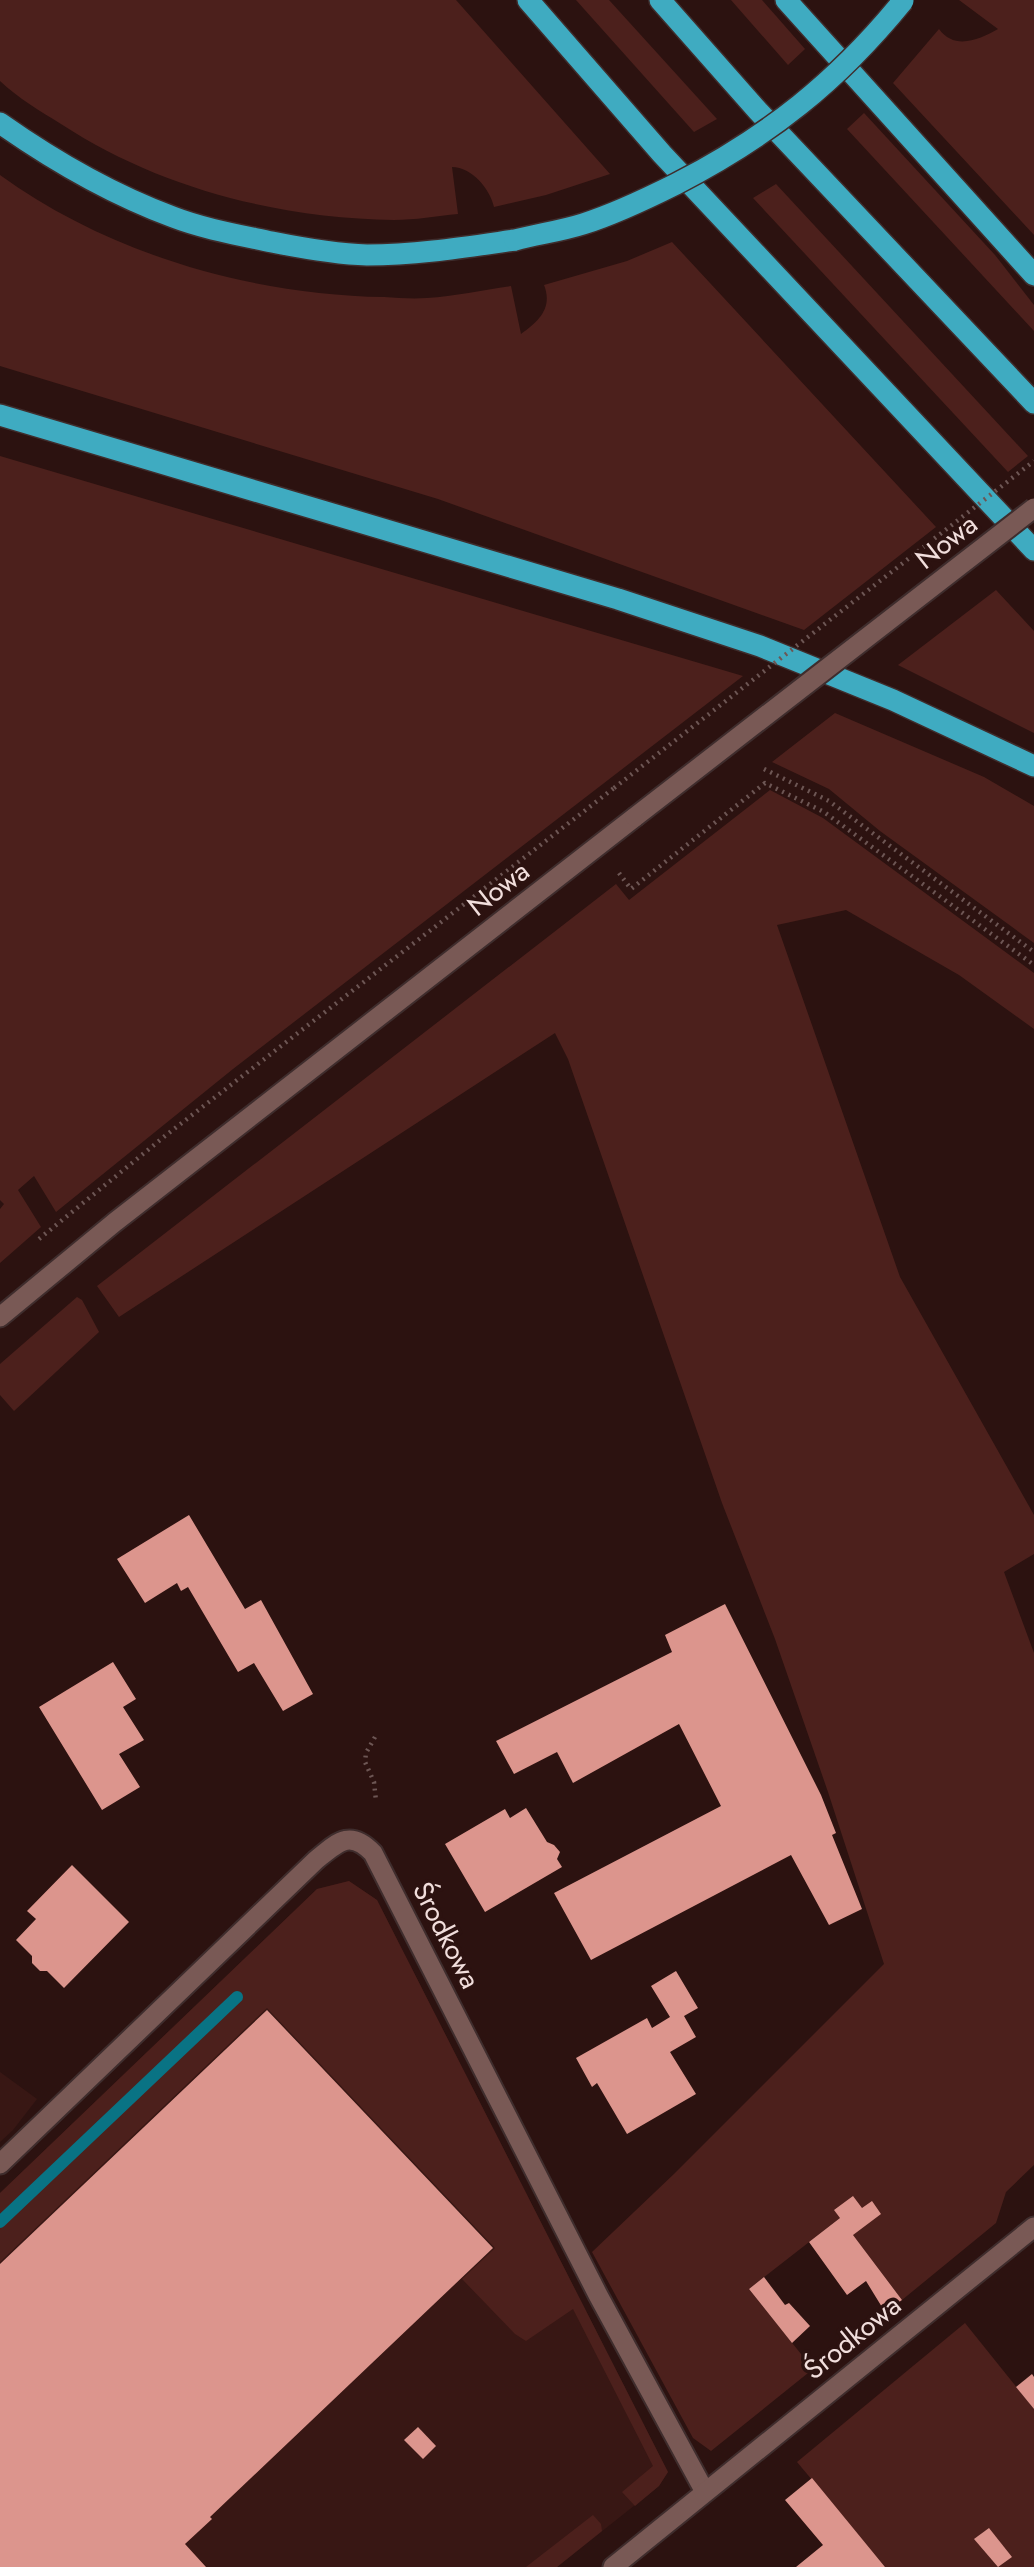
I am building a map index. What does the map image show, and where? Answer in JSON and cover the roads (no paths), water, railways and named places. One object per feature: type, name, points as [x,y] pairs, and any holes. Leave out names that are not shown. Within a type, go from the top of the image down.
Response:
[{"type":"highway","points":[[528,0],[662,154],[1034,550]]},
{"type":"highway","points":[[660,0],[767,121],[1034,403]]},
{"type":"highway","points":[[786,0],[1034,275]]},
{"type":"highway","points":[[0,123],[36,149],[88,179],[174,218],[237,235],[299,247],[364,255],[422,253],[515,240],[583,224],[646,199],[713,165],[779,123],[826,85],[871,40],[903,0]]},
{"type":"highway","points":[[0,415],[618,599],[760,646],[893,700],[1034,766]]},
{"type":"street","name":"Nowa","points":[[0,1317],[97,1236],[1034,508]]},
{"type":"street","name":"Środkowa","points":[[0,2164],[316,1860],[338,1842],[352,1839],[365,1845],[373,1853],[598,2295],[705,2492]]},
{"type":"street","name":"Środkowa","points":[[613,2567],[1034,2227]]},
{"type":"waterway","points":[[0,2222],[237,1997]]}]
